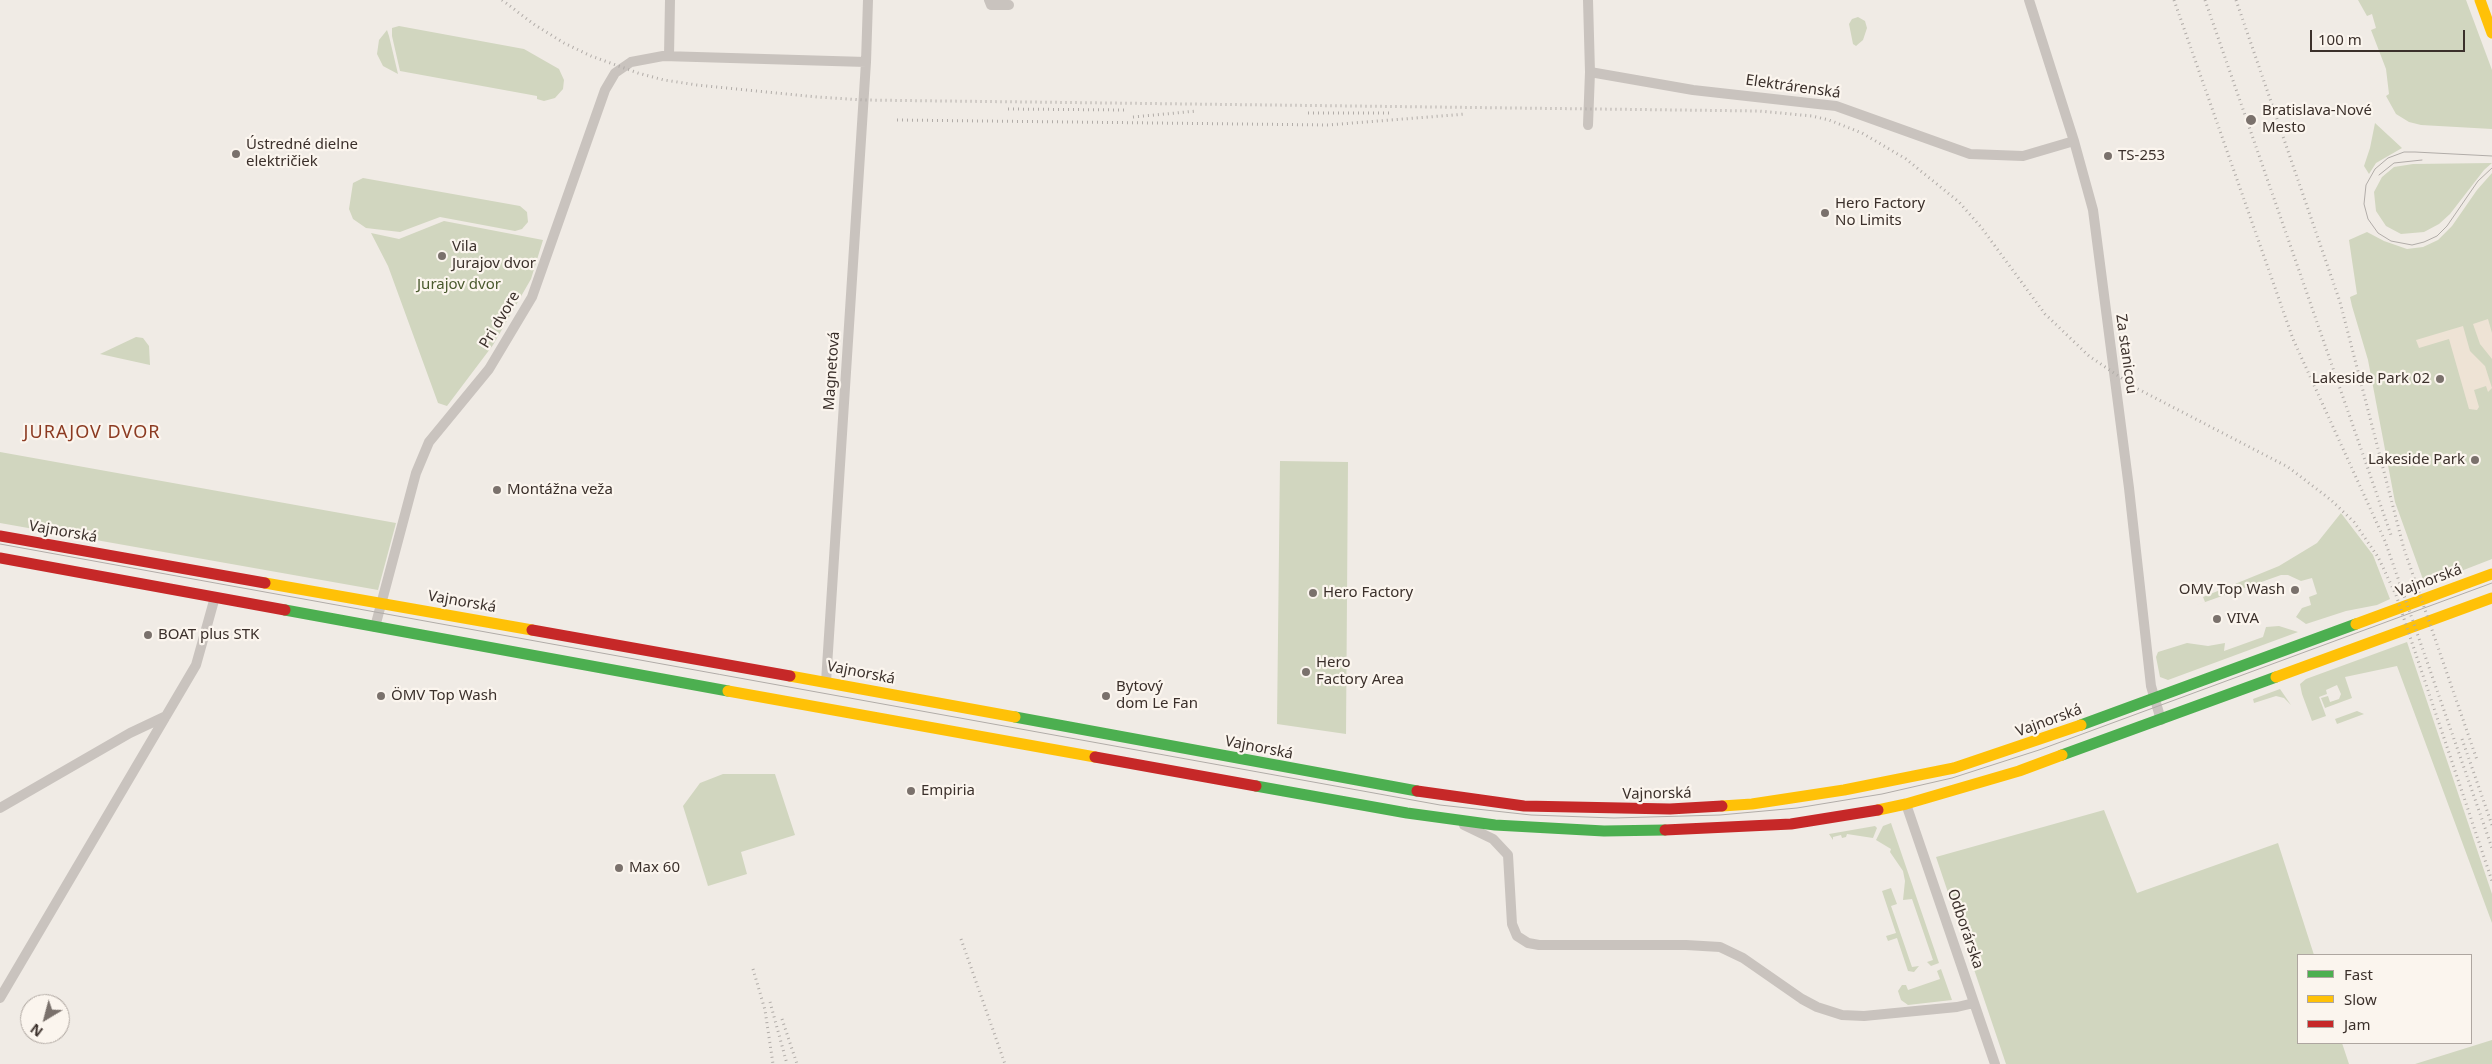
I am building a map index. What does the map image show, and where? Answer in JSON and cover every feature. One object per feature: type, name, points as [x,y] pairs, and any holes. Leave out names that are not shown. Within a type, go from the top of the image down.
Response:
[{"type":"main road","points":[[2480,0],[2492,33]]},
{"type":"main road","name":"Vajnorská","points":[[0,536],[826,682],[1328,776],[1489,802],[1596,809],[1706,808],[1793,798],[1902,792],[2019,771],[2492,598]]},
{"type":"main road","name":"Vajnorská","points":[[0,558],[885,720],[1454,820],[1573,830],[1676,830],[1814,821],[1902,792],[1988,758],[2492,574]]},
{"type":"street","points":[[670,0],[669,56],[866,62]]},
{"type":"street","name":"Magnetová","points":[[826,682],[866,62],[868,0]]},
{"type":"street","points":[[989,0],[991,5],[1009,5]]},
{"type":"street","points":[[1588,0],[1590,72],[1588,125]]},
{"type":"street","name":"Za stanicou","points":[[2029,0],[2074,141],[2093,210],[2129,488],[2153,699],[2161,720]]},
{"type":"street","name":"Pri dvore","points":[[375,627],[416,473],[429,442],[489,369],[532,297],[611,79],[620,67],[631,62],[669,56]]},
{"type":"street","name":"Elektrárenská","points":[[1590,72],[1692,90],[1836,106],[1970,154],[2022,156],[2074,141]]},
{"type":"street","points":[[0,998],[196,665],[215,598]]},
{"type":"street","points":[[0,808],[130,733],[166,716]]},
{"type":"street","name":"Odborárska","points":[[1902,792],[1995,1064]]},
{"type":"street","points":[[1454,820],[1498,844],[1508,856],[1512,924],[1517,936],[1525,942],[1539,946],[1686,945],[1720,947],[1743,958],[1809,1003],[1842,1015],[1864,1016],[1957,1007],[1974,1003]]},
{"type":"green space","points":[[2358,0],[2466,0],[2492,70],[2492,129],[2421,125],[2409,122],[2396,114],[2386,96],[2389,94],[2386,69],[2371,30],[2376,28],[2372,14],[2367,16]]},
{"type":"green space","points":[[1858,17],[1865,21],[1867,28],[1863,40],[1856,46],[1853,44],[1849,24],[1852,19]]},
{"type":"green space","points":[[399,26],[524,49],[559,69],[564,80],[563,89],[555,98],[544,101],[537,99],[537,96],[400,71],[392,36],[392,28]]},
{"type":"green space","points":[[387,30],[398,74],[383,66],[377,54],[379,40]]},
{"type":"green space","points":[[2375,123],[2402,148],[2376,163],[2369,174],[2364,166]]},
{"type":"green space","points":[[2492,163],[2484,170],[2450,214],[2439,224],[2424,232],[2401,234],[2386,226],[2376,211],[2374,192],[2382,177],[2394,167],[2413,164]]},
{"type":"green space","points":[[2492,173],[2492,559],[2425,585],[2395,502],[2368,360],[2350,297],[2357,294],[2349,240],[2367,232],[2384,241],[2407,249],[2423,247],[2438,240],[2452,226],[2477,190]]},
{"type":"green space","points":[[363,178],[520,206],[527,212],[528,222],[522,229],[515,231],[440,217],[400,232],[366,228],[353,219],[349,209],[353,183]]},
{"type":"green space","name":"Jurajov dvor","points":[[444,221],[543,240],[531,279],[493,345],[447,406],[438,403],[388,266],[371,233],[399,239]]},
{"type":"green space","points":[[136,337],[143,338],[149,346],[150,365],[100,354]]},
{"type":"green space","points":[[0,452],[396,523],[378,590],[0,523]]},
{"type":"green space","name":"Hero Factory","points":[[1280,461],[1348,462],[1346,734],[1277,724]]},
{"type":"green space","points":[[2341,513],[2373,555],[2390,599],[2377,605],[2346,611],[2306,624],[2296,617],[2302,608],[2311,605],[2309,597],[2317,594],[2312,578],[2301,581],[2288,575],[2281,575],[2194,606],[2205,602],[2203,597],[2279,566],[2317,543]]},
{"type":"green space","points":[[2279,626],[2298,632],[2168,680],[2160,677],[2156,657],[2158,652],[2187,643],[2208,646],[2225,643],[2224,651],[2263,637],[2266,627]]},
{"type":"green space","points":[[2407,642],[2492,894],[2492,923],[2397,666],[2345,677],[2352,698],[2325,708],[2321,698],[2328,696],[2330,702],[2339,699],[2341,694],[2337,685],[2326,690],[2327,694],[2319,697],[2326,716],[2312,721],[2302,694],[2300,684],[2306,679]]},
{"type":"green space","points":[[2280,689],[2291,705],[2284,698],[2276,696],[2254,703],[2253,699]]},
{"type":"green space","points":[[2357,711],[2364,714],[2337,724],[2335,719]]},
{"type":"green space","points":[[723,774],[775,774],[795,835],[741,852],[747,874],[708,886],[683,806],[700,783]]},
{"type":"green space","points":[[2104,810],[2137,893],[2278,843],[2314,954],[2297,954],[2297,1044],[2342,1044],[2349,1064],[2006,1064],[1936,857]]},
{"type":"green space","points":[[1891,823],[1939,963],[1931,966],[1927,962],[1933,960],[1912,899],[1903,900],[1905,881],[1903,871],[1890,852],[1891,849],[1876,840],[1883,826]]},
{"type":"green space","points":[[1875,826],[1877,828],[1873,838],[1847,834],[1846,837],[1842,838],[1841,835],[1833,837],[1833,840],[1829,834]]},
{"type":"green space","points":[[1891,888],[1897,904],[1891,906],[1912,967],[1919,966],[1914,972],[1908,971],[1897,938],[1888,941],[1886,936],[1896,933],[1882,891]]},
{"type":"green space","points":[[1941,969],[1952,1000],[1908,1005],[1901,1000],[1898,991],[1902,985],[1906,985],[1908,990],[1940,979],[1937,971]]},
{"type":"green space","points":[[2492,1040],[2492,1064],[2415,1064]]},
{"type":"shaded area","points":[[2488,319],[2492,333],[2492,359],[2480,344],[2473,324]]},
{"type":"shaded area","points":[[2463,326],[2470,351],[2485,366],[2492,388],[2488,392],[2486,386],[2474,390],[2479,407],[2477,410],[2469,409],[2449,339],[2419,348],[2416,340]]},
{"type":"tram line","points":[[2492,156],[2404,152],[2388,158],[2375,169],[2366,185],[2364,204],[2368,219],[2378,233],[2391,241],[2412,245],[2424,242],[2437,236],[2447,226],[2478,181],[2492,168]]},
{"type":"tram line","points":[[2379,175],[2394,163],[2422,160]]},
{"type":"tram line","points":[[0,544],[1440,805],[1531,815],[1614,818],[1720,815],[1797,808],[1882,794],[1952,778],[2039,750],[2492,583]]},
{"type":"railway","points":[[502,0],[535,25],[564,43],[591,56],[638,73],[664,80],[697,85],[817,97],[864,100],[1759,111],[1812,116],[1829,120],[1862,133],[1906,159],[1959,202],[1981,227],[2045,314],[2089,356],[2136,388],[2288,467],[2331,500],[2354,522],[2378,557],[2396,595],[2492,881]]},
{"type":"railway","points":[[2174,0],[2293,339],[2385,541],[2492,848]]},
{"type":"railway","points":[[2205,0],[2392,538]]},
{"type":"railway","points":[[2236,0],[2340,302],[2404,549],[2477,760]]},
{"type":"railway","points":[[1008,109],[1126,110]]},
{"type":"railway","points":[[1133,117],[1197,111]]},
{"type":"railway","points":[[1308,113],[1391,113]]},
{"type":"railway","points":[[897,120],[1328,125],[1466,114]]},
{"type":"railway","points":[[2462,739],[2492,825]]},
{"type":"railway","points":[[961,939],[1005,1064]]},
{"type":"railway","points":[[753,969],[765,1010],[773,1064]]},
{"type":"railway","points":[[770,1002],[787,1064]]},
{"type":"railway","points":[[782,1019],[797,1064]]},
{"type":"traffic: fast","points":[[285,610],[728,691]]},
{"type":"traffic: fast","points":[[2081,725],[2356,624]]},
{"type":"traffic: fast","points":[[2062,755],[2276,677]]},
{"type":"traffic: fast","points":[[1015,717],[1417,791]]},
{"type":"traffic: fast","points":[[1256,786],[1407,813],[1495,825],[1604,831],[1665,830]]},
{"type":"traffic: slow","points":[[2480,0],[2492,33]]},
{"type":"traffic: slow","points":[[2356,624],[2492,574]]},
{"type":"traffic: slow","points":[[265,583],[532,630]]},
{"type":"traffic: slow","points":[[2276,677],[2492,598]]},
{"type":"traffic: slow","points":[[790,676],[1015,717]]},
{"type":"traffic: slow","points":[[728,691],[1095,757]]},
{"type":"traffic: slow","points":[[1722,806],[1752,804],[1844,790],[1954,768],[2081,725]]},
{"type":"traffic: slow","points":[[1878,810],[1906,804],[2019,771],[2062,755]]},
{"type":"traffic: jam","points":[[0,536],[265,583]]},
{"type":"traffic: jam","points":[[0,558],[285,610]]},
{"type":"traffic: jam","points":[[532,630],[790,676]]},
{"type":"traffic: jam","points":[[1095,757],[1256,786]]},
{"type":"traffic: jam","points":[[1417,791],[1524,806],[1670,809],[1722,806]]},
{"type":"traffic: jam","points":[[1665,830],[1791,824],[1878,810]]},
{"type":"place","name":"Bratislava-Nové Mesto","points":[[2251,120]]},
{"type":"place","name":"Ústredné dielne električiek","points":[[236,154]]},
{"type":"place","name":"TS-253","points":[[2108,156]]},
{"type":"place","name":"Hero Factory No Limits","points":[[1825,213]]},
{"type":"place","name":"Vila Jurajov dvor","points":[[442,256]]},
{"type":"place","name":"Lakeside Park 02","points":[[2440,379]]},
{"type":"place","name":"Lakeside Park","points":[[2475,460]]},
{"type":"place","name":"Montážna veža","points":[[497,490]]},
{"type":"place","name":"OMV Top Wash","points":[[2295,590]]},
{"type":"place","name":"Hero Factory","points":[[1313,593]]},
{"type":"place","name":"VIVA","points":[[2217,619]]},
{"type":"place","name":"BOAT plus STK","points":[[148,635]]},
{"type":"place","name":"Hero Factory Area","points":[[1306,672]]},
{"type":"place","name":"ÖMV Top Wash","points":[[381,696]]},
{"type":"place","name":"Bytový dom Le Fan","points":[[1106,696]]},
{"type":"place","name":"Empiria","points":[[911,791]]},
{"type":"place","name":"Max 60","points":[[619,868]]},
{"type":"district","name":"JURAJOV DVOR","points":[[92,433]]}]
